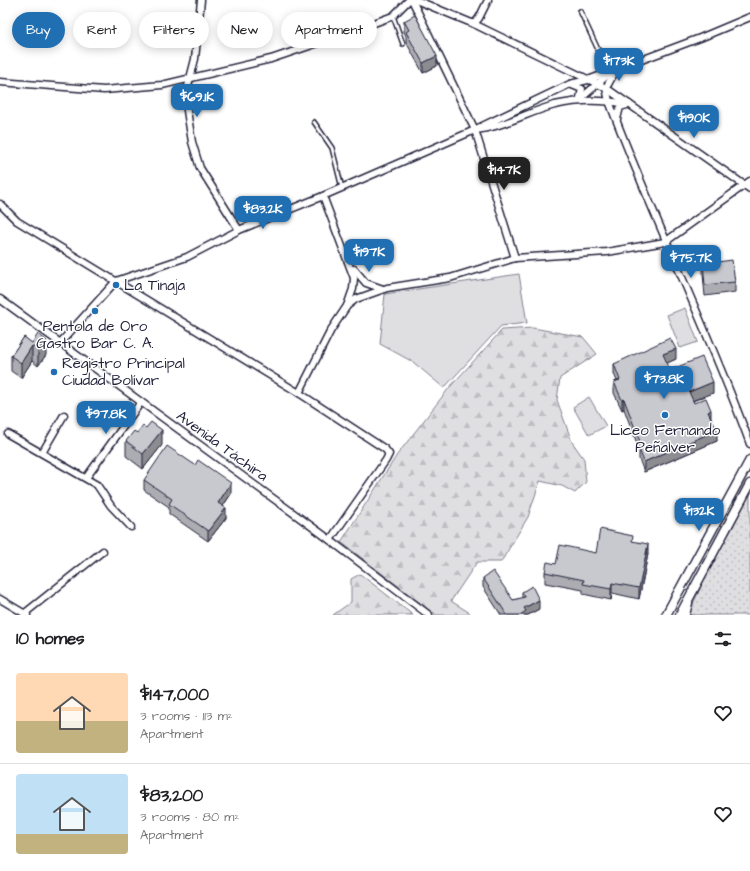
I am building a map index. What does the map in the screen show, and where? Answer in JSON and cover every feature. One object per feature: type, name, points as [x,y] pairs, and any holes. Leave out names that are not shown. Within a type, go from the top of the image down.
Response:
[{"type":"street","points":[[201,0],[195,59],[185,98],[194,154],[200,168],[239,230]]},
{"type":"street","points":[[0,82],[104,90],[162,85],[190,77],[271,59],[339,36],[393,16],[409,0]]},
{"type":"street","points":[[412,0],[475,130],[515,258]]},
{"type":"street","points":[[347,306],[356,299],[384,289],[450,278],[515,258],[607,252],[665,242],[748,185],[606,88],[474,24],[416,0]]},
{"type":"street","points":[[474,24],[479,18],[488,0]]},
{"type":"street","points":[[475,130],[480,126],[570,84],[588,80],[608,71],[700,38],[750,17]]},
{"type":"street","points":[[578,101],[596,84],[617,68]]},
{"type":"street","points":[[617,68],[606,88],[609,101],[665,242],[738,409],[750,444]]},
{"type":"street","points":[[570,84],[582,89],[578,101]]},
{"type":"street","points":[[60,343],[116,281],[186,257],[239,230],[342,188],[475,130],[488,128],[554,106],[578,101],[596,99],[629,104]]},
{"type":"street","points":[[616,120],[620,107],[629,104]]},
{"type":"street","points":[[299,393],[331,330],[347,306],[353,290],[354,278],[349,262],[323,196]]},
{"type":"street","points":[[0,204],[17,222],[299,393],[385,449],[389,454],[330,540]]},
{"type":"street","points":[[349,262],[357,274],[366,283],[384,289]]},
{"type":"street","name":"Avenida Táchira","points":[[0,299],[330,540],[429,615]]},
{"type":"street","points":[[86,478],[141,402]]},
{"type":"street","points":[[738,409],[747,424],[750,425]]},
{"type":"street","points":[[42,453],[64,415]]},
{"type":"street","points":[[8,434],[86,478],[101,489],[111,506],[131,527]]},
{"type":"street","points":[[666,615],[750,460]]},
{"type":"street","points":[[680,615],[750,484]]},
{"type":"street","points":[[0,600],[26,614],[103,551]]},
{"type":"street","points":[[686,615],[692,593]]},
{"type":"lane","points":[[580,11],[608,71]]},
{"type":"lane","points":[[393,16],[403,44]]},
{"type":"lane","points":[[314,122],[332,148],[342,188]]},
{"type":"green space","points":[[519,274],[527,323],[501,326],[444,388],[413,362],[380,344],[385,294]]},
{"type":"green space","points":[[685,308],[698,342],[680,348],[667,315]]},
{"type":"green space","points":[[533,328],[583,337],[597,354],[560,378],[557,400],[572,442],[584,459],[586,482],[575,493],[562,486],[540,481],[528,517],[501,562],[477,562],[451,601],[470,613],[469,615],[436,615],[341,542],[397,455],[449,388],[502,330]]},
{"type":"green space","points":[[589,397],[606,426],[589,435],[573,407]]},
{"type":"green space","points":[[750,483],[750,615],[688,615],[737,507]]},
{"type":"green space","points":[[360,574],[413,615],[333,615],[351,602],[351,579]]},
{"type":"building","points":[[415,15],[437,56],[423,63],[406,32],[409,30],[404,21]]},
{"type":"building","points":[[732,260],[735,282],[705,285],[703,264]]},
{"type":"building","points":[[38,334],[46,340],[38,350],[32,346],[21,363],[11,356],[24,337],[32,343]]},
{"type":"building","points":[[670,338],[676,349],[663,354],[670,370],[702,357],[713,382],[689,392],[694,403],[706,398],[711,410],[708,412],[717,430],[644,462],[639,449],[642,447],[624,399],[622,400],[614,382],[620,380],[614,364]]},
{"type":"building","points":[[151,422],[162,430],[143,454],[126,441],[134,431],[137,433],[143,425],[146,428]]},
{"type":"building","points":[[167,446],[195,465],[198,460],[231,483],[218,503],[226,508],[208,531],[169,504],[172,499],[144,480]]},
{"type":"building","points":[[600,529],[633,536],[632,541],[648,544],[639,588],[612,583],[611,589],[583,584],[584,580],[545,572],[547,562],[556,564],[560,545],[596,553]]},
{"type":"building","points":[[493,571],[513,600],[525,597],[522,592],[532,586],[539,600],[524,608],[526,611],[520,615],[507,615],[483,578]]},
{"type":"place","name":"La Tinaja","points":[[116,285]]},
{"type":"place","name":"Pentola de Oro Gastro Bar C. A.","points":[[95,311]]},
{"type":"place","name":"Registro Principal Ciudad Bolívar","points":[[54,372]]},
{"type":"place","name":"Liceo Fernando Peñalver","points":[[665,415]]}]
